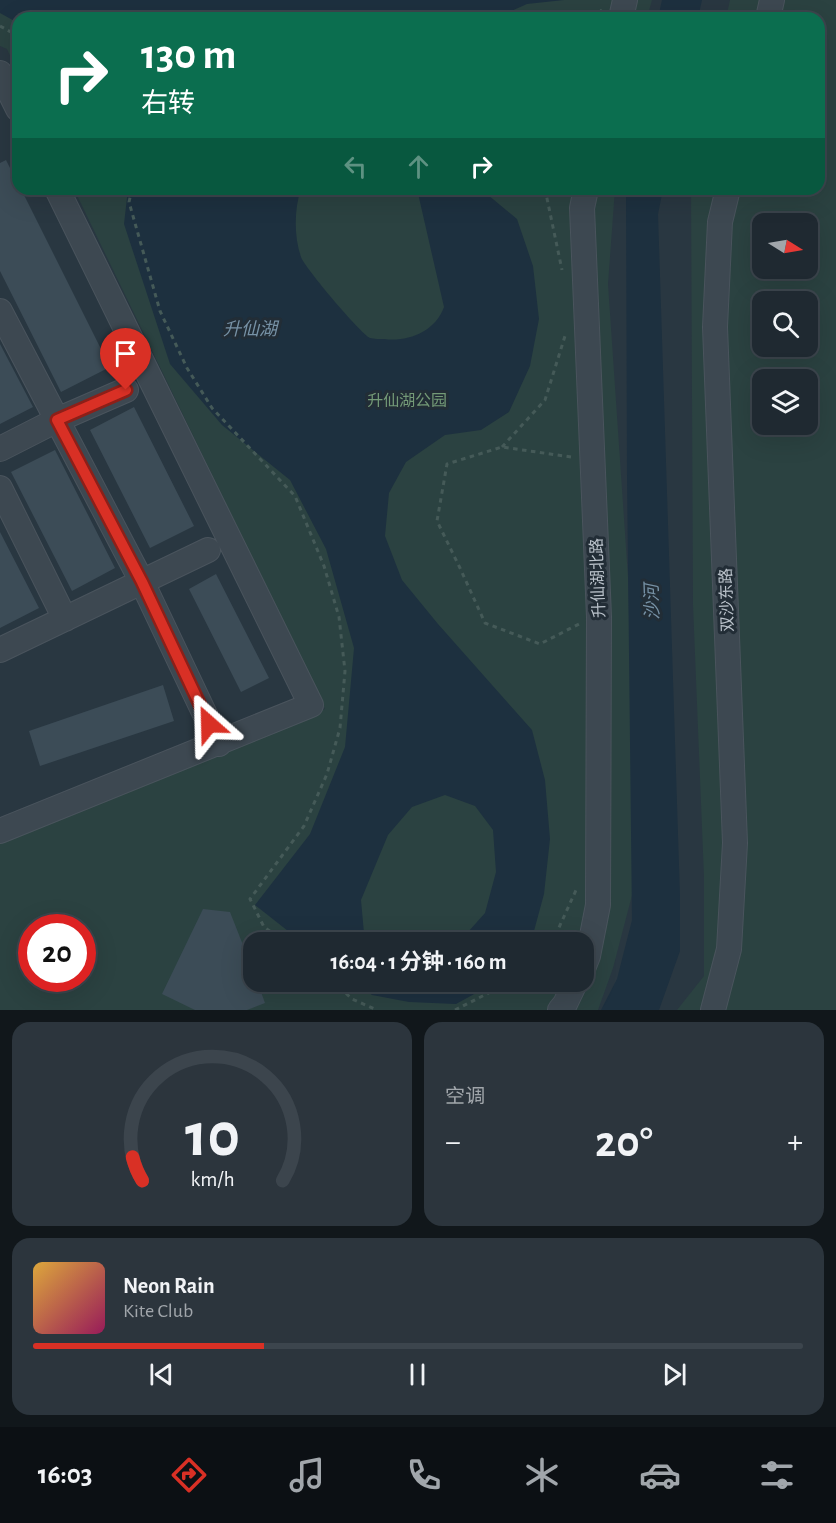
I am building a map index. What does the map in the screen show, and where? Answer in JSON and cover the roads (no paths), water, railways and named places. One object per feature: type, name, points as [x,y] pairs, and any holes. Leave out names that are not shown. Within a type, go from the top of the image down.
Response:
[{"type":"street","points":[[0,73],[12,97]]},
{"type":"street","points":[[0,831],[311,705],[60,195]]},
{"type":"street","name":"升仙湖北路","points":[[585,195],[582,208],[599,617],[598,904],[593,932]]},
{"type":"street","name":"双沙东路","points":[[713,1010],[729,949],[735,843],[715,327],[720,222],[727,195]]},
{"type":"street","points":[[0,311],[142,582],[219,744]]},
{"type":"street","points":[[0,449],[57,420],[126,390]]},
{"type":"street","points":[[0,488],[65,619]]},
{"type":"street","points":[[0,650],[208,550]]},
{"type":"street","points":[[560,1010],[571,992]]},
{"type":"water","points":[[0,0],[564,0],[527,4],[509,12],[12,12],[12,20],[0,13]]},
{"type":"water","points":[[662,0],[702,0],[699,12],[659,12]]},
{"type":"water","name":"升仙湖","points":[[127,195],[300,195],[296,223],[301,257],[312,274],[345,313],[364,334],[375,339],[402,339],[420,334],[434,323],[444,307],[418,195],[488,195],[517,219],[533,266],[539,319],[530,366],[509,412],[481,430],[445,435],[406,462],[389,493],[385,536],[402,580],[532,730],[545,780],[550,839],[544,894],[534,932],[468,932],[485,913],[496,872],[493,830],[475,806],[445,795],[412,807],[388,835],[361,900],[364,932],[289,932],[255,905],[310,834],[345,747],[354,648],[326,549],[290,480],[222,425],[170,364],[124,224]]},
{"type":"water","name":"沙河","points":[[626,195],[662,195],[658,214],[680,951],[659,1010],[601,1010],[617,979],[632,920]]},
{"type":"water","points":[[368,992],[478,992],[456,1004],[409,1002],[372,995]]},
{"type":"park label","name":"升仙湖公园","points":[[407,400]]}]
